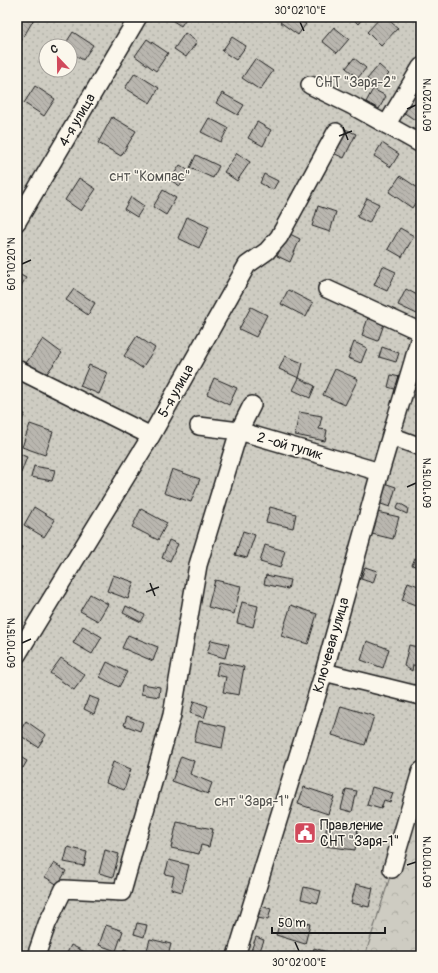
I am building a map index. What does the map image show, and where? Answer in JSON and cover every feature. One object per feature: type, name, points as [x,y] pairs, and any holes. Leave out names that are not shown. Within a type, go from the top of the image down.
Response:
[{"type":"street","name":"4-я улица","points":[[17,222],[138,17]]},
{"type":"street","points":[[387,124],[421,67]]},
{"type":"street","points":[[310,85],[387,124],[421,144]]},
{"type":"street","name":"5-я улица","points":[[17,655],[151,436],[247,265],[267,251],[279,237],[336,132]]},
{"type":"street","points":[[327,289],[421,332]]},
{"type":"street","name":"Ключевая улица","points":[[236,956],[324,672],[390,436],[421,332]]},
{"type":"street","points":[[17,369],[151,436]]},
{"type":"street","points":[[36,956],[47,924],[64,889],[122,892],[172,715],[198,565],[239,431],[252,405]]},
{"type":"street","name":"2 -ой тупик","points":[[199,426],[239,431],[380,472]]},
{"type":"street","points":[[390,436],[421,447]]},
{"type":"street","points":[[324,672],[421,696]]},
{"type":"street","points":[[392,869],[421,771]]},
{"type":"green space","points":[[17,17],[421,17],[421,769],[395,861],[365,956],[17,956]]},
{"type":"green space","points":[[421,769],[421,956],[365,956],[395,861]]},
{"type":"building","points":[[17,17],[30,17],[34,19],[17,48]]},
{"type":"building","points":[[167,17],[187,17],[181,26]]},
{"type":"building","points":[[284,17],[295,17],[306,24],[298,35],[280,22]]},
{"type":"building","points":[[351,17],[364,17],[358,24]]},
{"type":"building","points":[[381,17],[385,17],[398,28],[381,46],[367,32]]},
{"type":"building","points":[[334,27],[349,39],[337,53],[322,41]]},
{"type":"building","points":[[73,32],[93,45],[83,60],[78,57],[78,38],[69,38]]},
{"type":"building","points":[[185,33],[197,42],[186,57],[174,49]]},
{"type":"building","points":[[232,37],[246,46],[236,60],[222,51]]},
{"type":"building","points":[[147,39],[168,53],[156,71],[135,56]]},
{"type":"building","points":[[354,58],[366,68],[358,78],[346,68]]},
{"type":"building","points":[[255,59],[273,71],[260,90],[242,78]]},
{"type":"building","points":[[379,65],[389,74],[377,87],[367,79]]},
{"type":"building","points":[[135,73],[159,88],[150,103],[125,88]]},
{"type":"building","points":[[35,86],[55,99],[44,116],[24,103]]},
{"type":"building","points":[[373,89],[386,96],[379,109],[366,102]]},
{"type":"building","points":[[222,93],[244,105],[238,115],[216,103]]},
{"type":"building","points":[[412,96],[421,102],[421,110],[415,120],[403,112]]},
{"type":"building","points":[[112,117],[136,131],[121,156],[98,143]]},
{"type":"building","points":[[209,118],[228,128],[221,142],[201,132]]},
{"type":"building","points":[[257,122],[271,130],[263,146],[248,138]]},
{"type":"building","points":[[345,129],[356,134],[344,158],[333,153]]},
{"type":"building","points":[[382,143],[399,154],[391,167],[374,156]]},
{"type":"building","points":[[237,153],[250,162],[237,181],[224,172]]},
{"type":"building","points":[[196,155],[219,166],[213,178],[190,168]]},
{"type":"building","points":[[180,165],[189,171],[180,186],[170,180]]},
{"type":"building","points":[[264,174],[278,181],[273,190],[260,183]]},
{"type":"building","points":[[400,176],[421,190],[421,194],[412,208],[389,192]]},
{"type":"building","points":[[79,178],[96,189],[81,211],[65,200]]},
{"type":"building","points":[[163,190],[176,198],[166,215],[153,207]]},
{"type":"building","points":[[131,197],[144,206],[137,217],[124,209]]},
{"type":"building","points":[[367,198],[379,204],[369,223],[357,217]]},
{"type":"building","points":[[318,206],[336,212],[330,232],[312,226]]},
{"type":"building","points":[[187,217],[209,227],[199,248],[178,238]]},
{"type":"building","points":[[400,228],[414,236],[402,257],[388,249]]},
{"type":"building","points":[[288,233],[300,239],[290,262],[277,256]]},
{"type":"building","points":[[383,266],[396,272],[387,291],[374,285]]},
{"type":"building","points":[[17,273],[26,278],[17,292]]},
{"type":"building","points":[[74,289],[95,303],[88,315],[66,300]]},
{"type":"building","points":[[406,289],[421,297],[421,306],[417,314],[398,305]]},
{"type":"building","points":[[288,290],[313,303],[306,317],[281,304]]},
{"type":"building","points":[[251,307],[267,315],[256,337],[239,329]]},
{"type":"building","points":[[368,318],[384,324],[378,341],[362,335]]},
{"type":"building","points":[[137,336],[155,348],[142,368],[124,356]]},
{"type":"building","points":[[43,339],[62,353],[45,376],[26,363]]},
{"type":"building","points":[[354,342],[367,348],[361,363],[348,358]]},
{"type":"building","points":[[382,347],[399,353],[396,362],[379,357]]},
{"type":"building","points":[[285,356],[303,363],[299,378],[279,369]]},
{"type":"building","points":[[89,365],[108,373],[99,394],[80,386]]},
{"type":"building","points":[[335,369],[358,379],[345,405],[323,395]]},
{"type":"building","points":[[391,375],[404,378],[401,391],[388,387]]},
{"type":"building","points":[[214,378],[237,388],[229,405],[207,394]]},
{"type":"building","points":[[299,378],[315,386],[310,398],[293,390]]},
{"type":"building","points":[[17,410],[25,414],[17,430]]},
{"type":"building","points":[[299,412],[322,416],[319,429],[327,430],[325,441],[295,435]]},
{"type":"building","points":[[30,424],[53,432],[45,455],[22,447]]},
{"type":"building","points":[[17,453],[27,457],[21,473],[17,472]]},
{"type":"building","points":[[34,466],[55,470],[52,481],[31,477]]},
{"type":"building","points":[[172,469],[200,479],[191,502],[164,493]]},
{"type":"building","points":[[384,483],[396,487],[390,507],[378,503]]},
{"type":"building","points":[[399,503],[408,508],[407,514],[396,509]]},
{"type":"building","points":[[34,507],[55,520],[44,537],[24,525]]},
{"type":"building","points":[[270,507],[296,514],[293,528],[266,522]]},
{"type":"building","points":[[141,509],[167,523],[158,540],[132,527]]},
{"type":"building","points":[[377,512],[399,517],[393,539],[372,534]]},
{"type":"building","points":[[243,531],[255,535],[247,558],[235,555]]},
{"type":"building","points":[[169,540],[178,544],[170,561],[162,558]]},
{"type":"building","points":[[17,544],[22,547],[17,556]]},
{"type":"building","points":[[265,545],[285,551],[280,568],[260,562]]},
{"type":"building","points":[[415,558],[421,560],[421,568],[412,565]]},
{"type":"building","points":[[365,567],[377,571],[373,583],[361,579]]},
{"type":"building","points":[[113,575],[134,582],[128,599],[107,591]]},
{"type":"building","points":[[266,575],[290,580],[288,589],[264,584]]},
{"type":"building","points":[[215,580],[241,586],[234,614],[208,607]]},
{"type":"building","points":[[408,582],[421,587],[421,607],[402,600]]},
{"type":"building","points":[[90,594],[108,604],[98,621],[80,611]]},
{"type":"building","points":[[242,602],[258,606],[253,627],[237,623]]},
{"type":"building","points":[[291,605],[317,614],[308,644],[281,636]]},
{"type":"building","points":[[126,606],[145,615],[141,622],[123,613]]},
{"type":"building","points":[[83,626],[102,637],[92,654],[73,643]]},
{"type":"building","points":[[128,635],[158,647],[153,661],[122,648]]},
{"type":"building","points":[[211,640],[229,644],[225,658],[207,653]]},
{"type":"building","points":[[367,641],[389,649],[383,668],[361,660]]},
{"type":"building","points":[[409,645],[421,648],[421,666],[413,665],[412,671],[404,666]]},
{"type":"building","points":[[61,658],[85,675],[74,690],[50,673]]},
{"type":"building","points":[[107,662],[127,672],[119,687],[100,677]]},
{"type":"building","points":[[219,662],[244,667],[239,695],[223,692],[226,677],[216,675]]},
{"type":"building","points":[[142,684],[160,687],[159,697],[141,694]]},
{"type":"building","points":[[89,696],[99,700],[94,714],[84,709]]},
{"type":"building","points":[[194,701],[208,706],[204,718],[190,713]]},
{"type":"building","points":[[341,706],[374,716],[365,745],[332,735]]},
{"type":"building","points":[[127,716],[143,722],[140,731],[124,725]]},
{"type":"building","points":[[26,721],[46,735],[38,747],[18,734]]},
{"type":"building","points":[[199,721],[226,727],[222,748],[194,742]]},
{"type":"building","points":[[17,755],[27,761],[23,768],[17,765]]},
{"type":"building","points":[[181,756],[194,761],[190,774],[212,783],[208,794],[172,781]]},
{"type":"building","points":[[113,762],[131,769],[124,790],[106,783]]},
{"type":"building","points":[[17,777],[21,780],[17,786]]},
{"type":"building","points":[[304,787],[334,797],[328,814],[298,804]]},
{"type":"building","points":[[372,787],[393,793],[390,802],[384,800],[381,809],[367,805]]},
{"type":"building","points":[[346,789],[357,791],[352,812],[341,809]]},
{"type":"building","points":[[177,822],[213,829],[209,847],[201,845],[199,854],[171,848]]},
{"type":"building","points":[[327,824],[358,828],[355,850],[324,846]]},
{"type":"building","name":"Правление СНТ \"Заря-1\"","points":[[300,825],[313,828],[310,841],[297,838]]},
{"type":"building","points":[[68,847],[87,852],[84,866],[64,862]]},
{"type":"building","points":[[105,850],[119,854],[113,877],[99,873]]},
{"type":"building","points":[[169,860],[189,865],[182,892],[171,889],[174,876],[165,874]]},
{"type":"building","points":[[54,863],[66,871],[58,885],[45,877]]},
{"type":"building","points":[[356,884],[373,888],[369,907],[351,903]]},
{"type":"building","points":[[304,887],[321,891],[318,903],[301,899]]},
{"type":"building","points":[[261,906],[271,909],[268,920],[258,918]]},
{"type":"building","points":[[282,916],[310,924],[305,944],[276,935]]},
{"type":"building","points":[[137,923],[147,925],[144,937],[134,934]]},
{"type":"building","points":[[106,925],[123,931],[116,951],[99,945]]},
{"type":"building","points":[[256,937],[264,940],[258,956],[249,956]]},
{"type":"building","points":[[150,939],[171,944],[168,956],[146,954]]},
{"type":"building","points":[[71,945],[93,956],[66,955]]},
{"type":"building","points":[[314,948],[337,955],[337,956],[312,956]]},
{"type":"building","points":[[124,949],[141,956],[122,956]]},
{"type":"building","points":[[48,953],[56,956],[46,956]]},
{"type":"place","name":"Правление СНТ \"Заря-1\"","points":[[305,833]]},
{"type":"park label","name":"СНТ \"Заря-2\"","points":[[356,82]]},
{"type":"park label","name":"снт \"Компас\"","points":[[150,176]]},
{"type":"park label","name":"снт \"Заря-1\"","points":[[252,801]]}]
